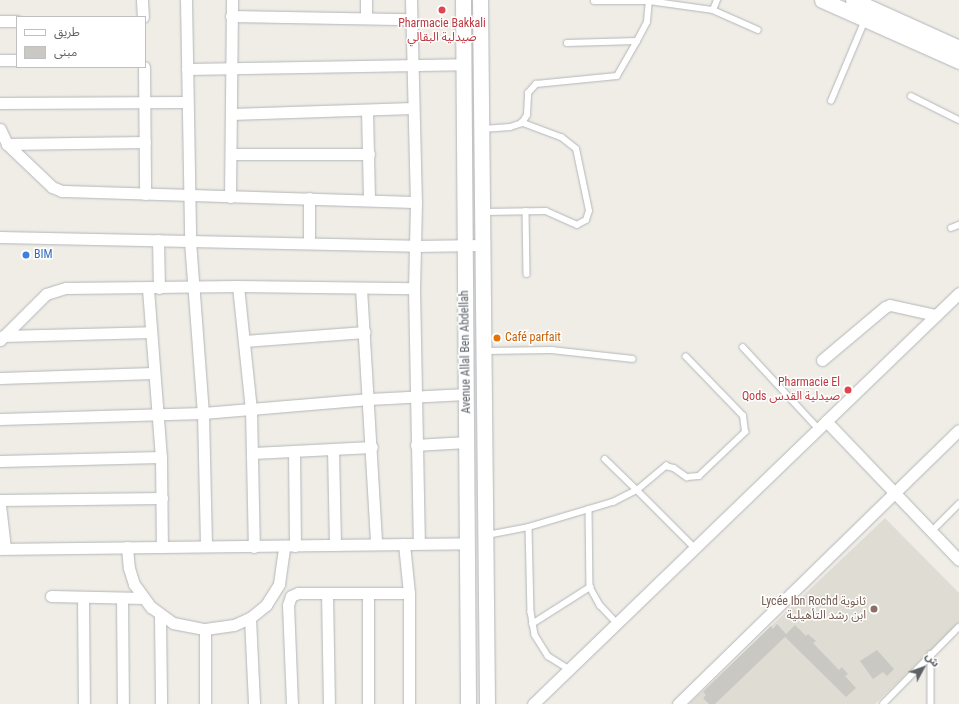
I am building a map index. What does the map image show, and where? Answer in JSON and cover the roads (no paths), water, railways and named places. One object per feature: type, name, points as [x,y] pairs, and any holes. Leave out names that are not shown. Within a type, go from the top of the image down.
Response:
[{"type":"street","points":[[142,0],[143,16]]},
{"type":"street","points":[[186,0],[186,102],[190,195],[190,240],[203,413],[206,545]]},
{"type":"street","points":[[230,197],[232,0]]},
{"type":"street","points":[[366,0],[366,18]]},
{"type":"street","points":[[411,0],[411,65],[416,202],[414,288],[419,543]]},
{"type":"street","name":"Avenue Allal Ben Abdellah","points":[[463,0],[468,704]]},
{"type":"street","name":"Avenue Allal Ben Abdellah","points":[[480,0],[482,245],[487,535],[487,704]]},
{"type":"street","points":[[822,0],[959,61]]},
{"type":"street","points":[[853,0],[959,48]]},
{"type":"street","points":[[231,16],[411,19]]},
{"type":"street","points":[[0,21],[16,21]]},
{"type":"street","points":[[0,60],[16,60]]},
{"type":"street","points":[[187,69],[463,64]]},
{"type":"street","points":[[144,68],[145,194]]},
{"type":"street","points":[[0,103],[186,102]]},
{"type":"street","points":[[231,114],[413,108]]},
{"type":"street","points":[[367,110],[369,199]]},
{"type":"street","points":[[0,130],[7,144],[57,190],[230,197],[369,199],[416,202]]},
{"type":"street","points":[[7,144],[145,142]]},
{"type":"street","points":[[231,154],[369,154]]},
{"type":"street","points":[[309,198],[309,243]]},
{"type":"street","points":[[0,237],[415,246],[482,245]]},
{"type":"street","points":[[158,240],[153,289],[151,332],[161,457],[162,547]]},
{"type":"street","points":[[2,338],[39,300],[56,290],[153,289],[193,286],[414,288]]},
{"type":"street","points":[[238,286],[252,409],[254,547]]},
{"type":"street","points":[[361,288],[372,447],[376,544]]},
{"type":"street","points":[[533,704],[694,547],[959,293]]},
{"type":"street","points":[[822,360],[885,307],[890,305],[936,315]]},
{"type":"street","points":[[2,338],[151,332]]},
{"type":"street","points":[[244,341],[365,332]]},
{"type":"street","points":[[0,378],[154,372]]},
{"type":"street","points":[[0,419],[203,413],[369,399],[466,394]]},
{"type":"street","points":[[822,425],[896,493],[959,560]]},
{"type":"street","points":[[678,704],[959,430]]},
{"type":"street","points":[[416,445],[466,442]]},
{"type":"street","points":[[253,453],[372,447]]},
{"type":"street","points":[[333,449],[335,545]]},
{"type":"street","points":[[128,548],[129,568],[134,584],[160,616],[173,623],[205,629],[234,625],[250,618],[266,605],[279,584],[290,546],[294,451]]},
{"type":"street","points":[[0,461],[161,457]]},
{"type":"street","points":[[0,500],[162,498]]},
{"type":"street","points":[[0,505],[2,548],[128,548],[206,545],[254,547],[468,543]]},
{"type":"street","points":[[404,544],[409,593],[409,704]]},
{"type":"street","points":[[292,704],[289,600],[298,593],[409,593]]},
{"type":"street","points":[[327,593],[329,704]]},
{"type":"street","points":[[368,593],[368,704]]},
{"type":"street","points":[[51,596],[144,598]]},
{"type":"street","points":[[83,597],[84,704]]},
{"type":"street","points":[[122,598],[123,704]]},
{"type":"street","points":[[160,616],[161,704]]},
{"type":"street","points":[[250,618],[254,704]]},
{"type":"street","points":[[205,629],[205,704]]},
{"type":"lane","points":[[713,10],[717,0]]},
{"type":"lane","points":[[481,129],[510,128],[522,123],[527,115],[528,93],[536,84],[613,77],[623,70],[647,22],[649,1]]},
{"type":"lane","points":[[594,2],[649,1],[713,10],[758,30]]},
{"type":"lane","points":[[831,101],[865,19]]},
{"type":"lane","points":[[567,43],[637,41]]},
{"type":"lane","points":[[911,96],[959,120]]},
{"type":"lane","points":[[482,212],[546,212],[577,225],[586,220],[589,211],[576,149],[562,138],[522,123]]},
{"type":"lane","points":[[526,211],[527,274]]},
{"type":"lane","points":[[951,228],[959,225]]},
{"type":"lane","points":[[743,347],[822,425]]},
{"type":"lane","points":[[484,352],[559,351],[634,359]]},
{"type":"lane","points":[[487,535],[529,527],[613,502],[637,490],[666,466],[674,468],[687,477],[699,476],[746,428],[743,416],[686,357]]},
{"type":"lane","points":[[605,459],[694,547]]},
{"type":"lane","points":[[932,531],[959,504]]},
{"type":"lane","points":[[589,509],[590,587],[600,605],[617,623]]},
{"type":"lane","points":[[529,527],[532,624],[542,650],[569,669]]},
{"type":"lane","points":[[532,624],[590,587]]},
{"type":"lane","points":[[882,704],[959,628]]},
{"type":"lane","points":[[931,654],[931,704]]},
{"type":"place","name":"Pharmacie Bakkali صيدلية البقالي","points":[[442,10]]},
{"type":"place","name":"BIM","points":[[26,255]]},
{"type":"place","name":"Café parfait","points":[[497,338]]},
{"type":"place","name":"Pharmacie El Qods صيدلية القدس","points":[[848,390]]},
{"type":"place","name":"Lycée Ibn Rochd ثانوية ابن رشد التأهيلية","points":[[874,609]]}]
